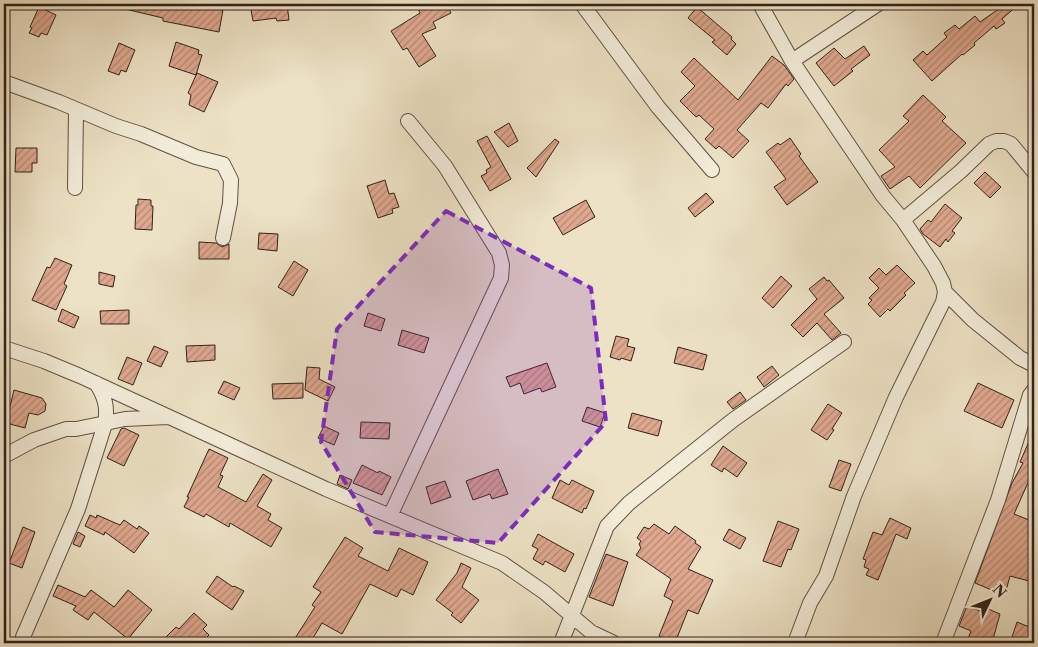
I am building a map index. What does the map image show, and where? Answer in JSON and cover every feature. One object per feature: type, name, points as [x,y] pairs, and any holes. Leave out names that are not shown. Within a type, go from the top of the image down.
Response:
[{"type":"street","points":[[582,4],[658,107],[712,170]]},
{"type":"street","points":[[760,4],[792,61],[883,196],[903,220],[934,266],[943,283],[945,292],[943,302],[896,397],[854,496],[826,576],[810,603],[795,643]]},
{"type":"street","points":[[792,61],[878,4]]},
{"type":"street","points":[[4,82],[196,157],[223,164],[232,180],[223,238]]},
{"type":"street","points":[[75,188],[76,110]]},
{"type":"street","points":[[390,516],[501,278],[502,265],[499,253],[445,166],[408,122]]},
{"type":"street","points":[[903,220],[961,172],[989,144],[996,141],[1004,141],[1010,144],[1034,172]]},
{"type":"street","points":[[945,292],[973,320],[1020,358],[1034,365]]},
{"type":"street","points":[[561,643],[607,526],[629,503],[734,420],[844,342]]},
{"type":"street","points":[[4,348],[44,361],[96,383],[326,489],[502,563],[544,592],[591,632],[614,643]]},
{"type":"street","points":[[23,637],[78,509],[105,424],[107,409],[104,396],[96,383]]},
{"type":"street","points":[[943,643],[998,500],[1030,395],[1034,390]]},
{"type":"street","points":[[4,456],[34,440],[66,429],[76,429],[126,419],[171,417]]},
{"type":"highlighted area","points":[[446,211],[591,288],[606,422],[498,543],[375,532],[321,442],[337,329]]},
{"type":"building","points":[[122,4],[199,4],[209,6],[209,4],[224,4],[219,32],[163,21],[163,18],[121,8]]},
{"type":"building","points":[[250,4],[287,4],[289,20],[277,21],[276,18],[253,21]]},
{"type":"building","points":[[416,4],[446,4],[451,13],[433,22],[436,28],[422,34],[436,56],[419,67],[407,48],[403,50],[391,31],[420,13]]},
{"type":"building","points":[[1006,4],[1019,4],[1002,19],[1005,23],[996,29],[994,26],[974,43],[975,45],[932,81],[913,60],[923,51],[927,55],[947,37],[944,33],[955,25],[959,29],[975,16],[980,22]]},
{"type":"building","points":[[39,7],[56,15],[47,35],[41,33],[39,37],[29,33]]},
{"type":"building","points":[[697,7],[732,37],[731,39],[736,44],[727,55],[712,42],[715,40],[688,18]]},
{"type":"building","points":[[176,42],[199,50],[198,54],[202,55],[196,75],[169,66]]},
{"type":"building","points":[[119,43],[135,50],[126,72],[121,70],[119,75],[108,71]]},
{"type":"building","points":[[864,46],[870,55],[851,69],[853,71],[834,86],[816,63],[834,48],[845,59]]},
{"type":"building","points":[[772,56],[784,65],[794,79],[788,86],[786,84],[768,108],[761,103],[737,130],[749,141],[733,158],[719,146],[716,149],[705,139],[714,129],[699,115],[696,117],[680,101],[695,86],[681,72],[694,58],[738,100]]},
{"type":"building","points":[[197,73],[218,82],[204,112],[189,105],[191,95],[188,93]]},
{"type":"building","points":[[923,95],[946,117],[942,121],[966,143],[920,188],[909,176],[890,189],[881,176],[895,167],[879,150],[909,121],[903,116]]},
{"type":"building","points":[[509,123],[518,141],[508,147],[494,132]]},
{"type":"building","points":[[487,136],[511,179],[490,191],[481,176],[487,173],[486,170],[491,167],[477,141]]},
{"type":"building","points":[[790,138],[801,154],[799,156],[818,182],[787,205],[774,187],[786,179],[766,152],[778,143],[780,145]]},
{"type":"building","points":[[555,139],[559,142],[536,177],[527,168]]},
{"type":"building","points":[[16,148],[37,148],[37,163],[32,163],[32,172],[15,172]]},
{"type":"building","points":[[985,172],[1001,187],[990,198],[974,183]]},
{"type":"building","points":[[385,180],[389,194],[394,193],[399,207],[392,209],[393,213],[378,218],[367,186]]},
{"type":"building","points":[[706,193],[714,202],[695,217],[688,208]]},
{"type":"building","points":[[138,199],[151,200],[151,206],[153,206],[152,230],[135,229]]},
{"type":"building","points":[[586,200],[595,217],[563,235],[553,218]]},
{"type":"building","points":[[945,204],[962,218],[952,231],[955,233],[948,242],[946,239],[940,247],[923,234],[920,229],[928,220],[931,222]]},
{"type":"building","points":[[259,233],[278,234],[277,251],[258,249]]},
{"type":"building","points":[[199,242],[216,243],[222,247],[229,244],[229,259],[199,259]]},
{"type":"building","points":[[55,258],[72,265],[64,284],[67,286],[56,310],[32,300],[47,267],[50,268]]},
{"type":"building","points":[[294,261],[308,270],[293,296],[278,287]]},
{"type":"building","points":[[897,265],[915,283],[904,293],[906,295],[890,311],[888,309],[880,317],[868,304],[872,300],[869,298],[879,288],[869,278],[879,268],[886,275]]},
{"type":"building","points":[[99,272],[115,276],[113,287],[99,284]]},
{"type":"building","points":[[781,276],[792,286],[773,308],[762,298]]},
{"type":"building","points":[[824,277],[827,281],[829,280],[844,298],[824,314],[841,333],[832,340],[817,323],[803,337],[791,325],[817,299],[809,289]]},
{"type":"building","points":[[62,309],[79,317],[74,328],[58,321]]},
{"type":"building","points":[[129,310],[129,324],[101,324],[100,311]]},
{"type":"building","points":[[368,313],[385,319],[381,331],[364,326]]},
{"type":"building","points":[[402,330],[429,338],[424,353],[398,345]]},
{"type":"building","points":[[616,336],[629,339],[627,346],[635,348],[631,361],[610,357]]},
{"type":"building","points":[[215,345],[215,360],[187,362],[186,346]]},
{"type":"building","points":[[154,346],[168,352],[161,367],[147,361]]},
{"type":"building","points":[[678,347],[707,355],[703,370],[674,363]]},
{"type":"building","points":[[127,357],[142,363],[133,385],[118,379]]},
{"type":"building","points":[[547,363],[556,387],[542,392],[540,388],[524,394],[520,383],[510,387],[506,377]]},
{"type":"building","points":[[772,366],[779,375],[764,387],[757,377]]},
{"type":"building","points":[[307,367],[320,368],[319,379],[335,387],[328,401],[305,390]]},
{"type":"building","points":[[224,381],[240,388],[234,400],[218,393]]},
{"type":"building","points":[[303,383],[303,398],[273,399],[272,384]]},
{"type":"building","points":[[978,383],[1014,400],[1002,428],[964,411]]},
{"type":"building","points":[[14,390],[42,398],[46,404],[45,411],[38,415],[29,413],[25,428],[6,423]]},
{"type":"building","points":[[740,392],[746,400],[733,409],[727,402]]},
{"type":"building","points":[[828,404],[842,413],[827,440],[811,430]]},
{"type":"building","points":[[587,407],[605,413],[600,427],[582,421]]},
{"type":"building","points":[[632,413],[662,421],[658,436],[628,428]]},
{"type":"building","points":[[361,422],[390,423],[389,439],[360,438]]},
{"type":"building","points":[[324,426],[339,433],[334,445],[318,438]]},
{"type":"building","points":[[124,428],[139,435],[124,466],[107,458],[121,429]]},
{"type":"building","points":[[1034,430],[1034,477],[1031,476],[1014,514],[1034,522],[1034,561],[1029,581],[1010,576],[1006,591],[995,588],[994,591],[975,583],[1012,483],[1023,463],[1020,462]]},
{"type":"building","points":[[723,446],[747,463],[737,477],[724,468],[722,472],[711,465]]},
{"type":"building","points":[[209,449],[228,458],[220,475],[223,476],[218,487],[246,502],[263,474],[272,480],[257,506],[271,514],[268,520],[282,528],[271,547],[230,523],[229,527],[206,514],[204,517],[184,507]]},
{"type":"building","points":[[839,460],[851,464],[841,491],[829,487]]},
{"type":"building","points":[[362,465],[391,477],[382,495],[353,483]]},
{"type":"building","points":[[498,469],[508,494],[492,499],[490,494],[473,500],[466,481]]},
{"type":"building","points":[[340,475],[352,480],[348,489],[337,484]]},
{"type":"building","points":[[560,480],[569,485],[572,480],[594,491],[586,509],[584,508],[582,513],[552,498]]},
{"type":"building","points":[[445,481],[451,497],[431,504],[426,487]]},
{"type":"building","points":[[90,515],[96,518],[97,515],[120,525],[124,520],[137,529],[139,526],[149,533],[134,553],[105,532],[104,535],[85,526]]},
{"type":"building","points":[[890,518],[911,528],[907,539],[896,534],[878,580],[866,575],[869,569],[864,567],[866,560],[863,559],[873,532],[882,535]]},
{"type":"building","points":[[778,521],[799,529],[791,550],[788,549],[781,567],[763,561]]},
{"type":"building","points":[[654,524],[669,534],[675,526],[696,541],[695,543],[701,547],[688,569],[713,580],[698,614],[688,610],[675,643],[659,636],[673,601],[664,596],[671,579],[636,555],[641,548],[639,544],[641,541],[637,538],[644,527],[649,529]]},
{"type":"building","points":[[23,527],[35,532],[22,568],[9,563]]},
{"type":"building","points":[[729,529],[746,538],[740,549],[723,540]]},
{"type":"building","points":[[78,532],[85,536],[80,547],[73,544]]},
{"type":"building","points":[[538,534],[574,554],[565,572],[545,561],[543,565],[533,559],[538,549],[532,546]]},
{"type":"building","points":[[345,537],[363,548],[358,556],[388,571],[399,548],[428,562],[413,595],[401,589],[397,597],[370,584],[342,634],[322,623],[310,643],[292,643],[315,607],[312,605],[321,592],[313,587]]},
{"type":"building","points":[[606,554],[628,562],[613,606],[589,597]]},
{"type":"building","points":[[461,563],[471,568],[462,587],[479,600],[461,623],[451,615],[453,613],[436,600],[457,573]]},
{"type":"building","points":[[217,576],[233,587],[244,591],[232,610],[206,592]]},
{"type":"building","points":[[58,585],[85,597],[91,590],[114,607],[128,590],[152,610],[128,639],[94,612],[88,620],[73,610],[76,606],[53,596]]},
{"type":"building","points":[[967,606],[980,611],[981,606],[1000,614],[992,643],[967,641],[971,631],[959,626]]},
{"type":"building","points":[[194,613],[207,625],[203,629],[209,635],[201,643],[171,643],[165,638],[176,627],[179,629]]},
{"type":"building","points":[[1017,622],[1034,629],[1034,643],[1010,643]]}]
